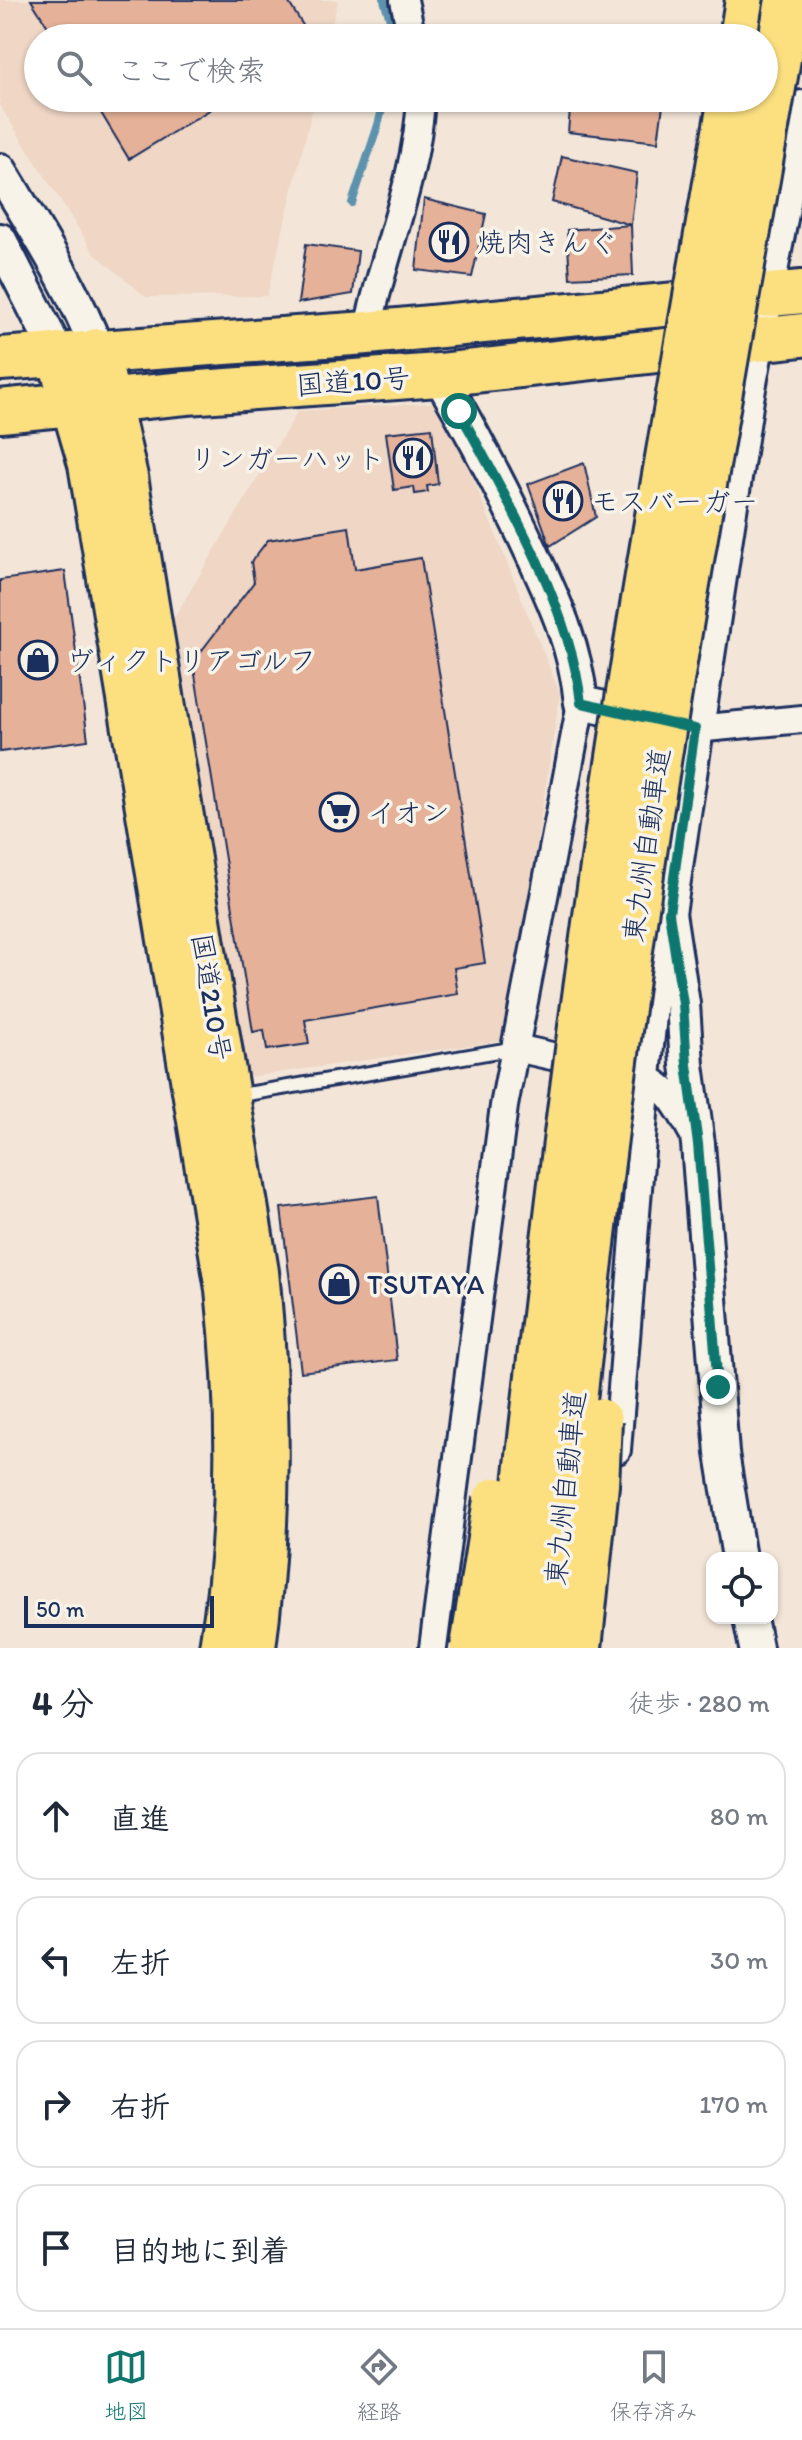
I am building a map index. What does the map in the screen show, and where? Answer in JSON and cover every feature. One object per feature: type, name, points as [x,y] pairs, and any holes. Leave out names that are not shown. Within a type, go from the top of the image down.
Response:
[{"type":"highway","points":[[744,24],[748,0]]},
{"type":"highway","name":"東九州自動車道","points":[[778,58],[788,0]]},
{"type":"highway","name":"東九州自動車道","points":[[509,1648],[526,1474],[559,1205],[613,801],[729,112]]},
{"type":"highway","name":"東九州自動車道","points":[[548,1648],[567,1463],[629,960],[663,730],[769,112]]},
{"type":"highway","name":"国道10号","points":[[0,359],[367,333],[784,294]]},
{"type":"highway","name":"国道10号","points":[[0,411],[92,401],[439,375],[802,335]]},
{"type":"highway","name":"国道210号","points":[[78,352],[92,401],[126,477],[212,1099],[237,1397],[235,1509],[221,1648]]},
{"type":"highway","points":[[473,1648],[510,1418],[563,1041],[613,801]]},
{"type":"highway","points":[[579,1648],[596,1485],[604,1315],[629,960]]},
{"type":"highway","name":"国道210号","points":[[212,1099],[257,1272],[267,1395],[268,1518],[254,1648]]},
{"type":"street","points":[[404,0],[409,24]]},
{"type":"street","points":[[601,1648],[657,974],[758,340],[784,294],[802,107]]},
{"type":"street","points":[[367,333],[410,177],[419,112]]},
{"type":"street","points":[[0,170],[84,316],[78,352]]},
{"type":"street","points":[[0,240],[78,352]]},
{"type":"street","points":[[433,1648],[504,1106],[581,703],[578,669],[548,588],[505,496],[439,375]]},
{"type":"street","points":[[581,703],[695,729],[802,719]]},
{"type":"street","points":[[669,913],[683,1004],[687,1065],[698,1144],[722,1453],[738,1552]]},
{"type":"street","points":[[516,1048],[647,1077],[676,1102],[698,1144]]},
{"type":"street","points":[[751,1624],[756,1648]]},
{"type":"lane","points":[[212,1099],[516,1048]]},
{"type":"shaded area","points":[[0,0],[338,0],[332,24],[24,24],[24,112],[312,112],[267,296],[146,297],[94,253],[0,106]]},
{"type":"shaded area","points":[[442,402],[560,694],[506,1040],[241,1078],[171,623],[298,411]]},
{"type":"building","points":[[31,0],[287,0],[302,24],[46,24]]},
{"type":"building","points":[[100,112],[206,112],[129,159]]},
{"type":"building","points":[[570,112],[662,112],[658,142],[568,132]]},
{"type":"building","points":[[562,156],[637,173],[631,225],[552,202]]},
{"type":"building","name":"焼肉きんぐ","points":[[424,199],[486,214],[472,277],[416,270]]},
{"type":"building","points":[[631,225],[633,275],[570,278],[567,230]]},
{"type":"building","points":[[306,244],[358,251],[353,294],[298,303]]},
{"type":"building","name":"リンガーハット","points":[[432,428],[438,484],[427,486],[428,492],[415,494],[414,487],[394,490],[386,433]]},
{"type":"building","name":"モスバーガー","points":[[584,463],[596,517],[550,546],[528,484]]},
{"type":"building","name":"イオン","points":[[349,527],[355,569],[421,558],[485,963],[454,968],[458,994],[305,1020],[309,1044],[267,1050],[264,1030],[253,1032],[193,662],[254,582],[251,562],[268,540]]},
{"type":"building","name":"ヴィクトリアゴルフ","points":[[65,571],[88,740],[0,752],[0,580]]},
{"type":"building","name":"TSUTAYA","points":[[378,1196],[397,1360],[301,1372],[281,1208]]},
{"type":"waterway","points":[[384,0],[392,24]]},
{"type":"waterway","points":[[352,203],[381,112]]},
{"type":"place","name":"焼肉きんぐ","points":[[449,242]]},
{"type":"place","name":"リンガーハット","points":[[413,458]]},
{"type":"place","name":"モスバーガー","points":[[563,501]]},
{"type":"place","name":"ヴィクトリアゴルフ","points":[[38,660]]},
{"type":"place","name":"イオン","points":[[339,812]]},
{"type":"place","name":"TSUTAYA","points":[[339,1284]]},
{"type":"route","points":[[459,411],[505,496],[548,588],[578,669],[581,703],[695,729],[669,913],[683,1004],[687,1065],[698,1144],[718,1387]]}]
